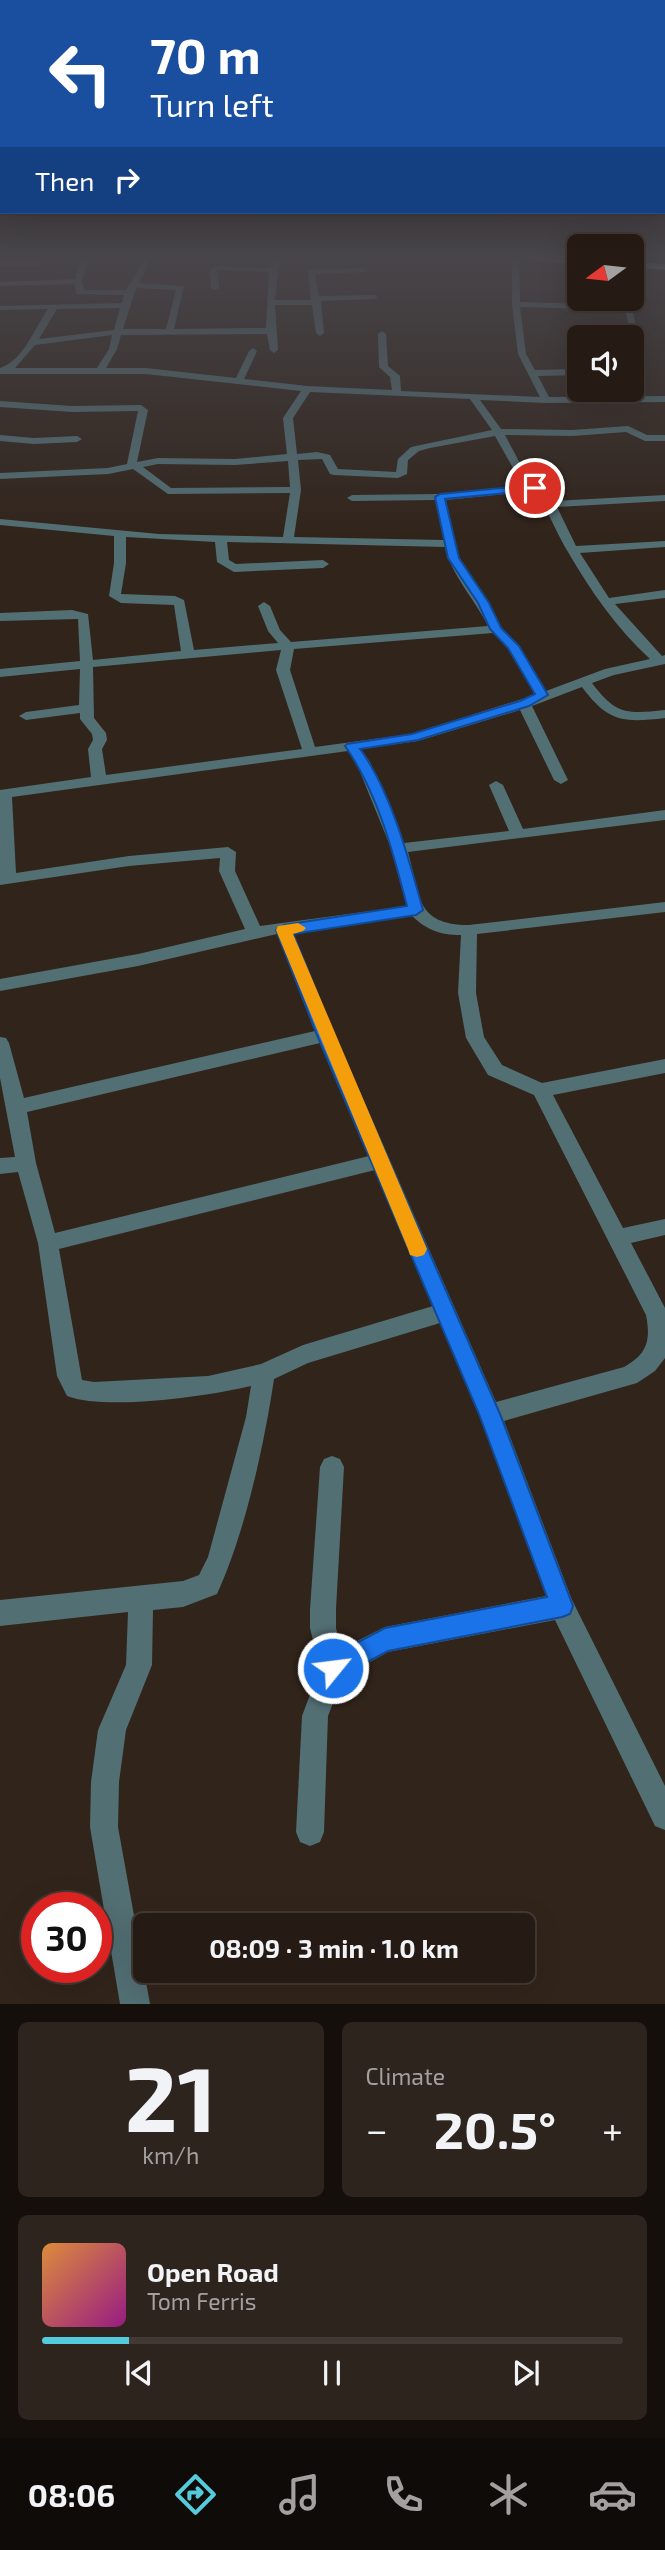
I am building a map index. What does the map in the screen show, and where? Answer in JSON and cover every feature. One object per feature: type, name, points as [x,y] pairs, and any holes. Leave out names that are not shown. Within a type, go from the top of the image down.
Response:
[{"type":"street","points":[[2,371],[16,364],[29,349]]},
{"type":"street","points":[[100,370],[113,349]]},
{"type":"street","points":[[383,349],[384,367],[395,376],[397,393]]},
{"type":"street","points":[[521,349],[546,400]]},
{"type":"street","points":[[239,381],[253,351]]},
{"type":"street","points":[[2,371],[160,371],[307,389],[546,400],[625,414],[645,438],[665,438]]},
{"type":"street","points":[[532,373],[567,372]]},
{"type":"street","points":[[288,539],[296,490],[288,418],[307,389]]},
{"type":"street","points":[[472,396],[498,432],[518,468],[550,504],[572,550],[606,602],[643,646],[663,660]]},
{"type":"street","points":[[0,476],[108,471],[133,465],[180,460],[235,462],[322,455],[334,472],[398,475],[403,472],[402,459],[415,449],[498,432],[572,433],[665,400]]},
{"type":"street","points":[[0,404],[72,409],[138,407],[143,411],[132,457],[133,465]]},
{"type":"street","points":[[0,438],[34,441],[77,439]]},
{"type":"street","points":[[133,465],[144,470],[153,481],[168,491],[296,490]]},
{"type":"street","points":[[352,498],[440,497],[535,488]]},
{"type":"street","points":[[440,497],[453,558],[483,603],[496,629],[513,646],[541,695]]},
{"type":"street","points":[[550,504],[665,498]]},
{"type":"street","points":[[0,522],[120,534],[221,540],[288,539],[450,544]]},
{"type":"street","points":[[120,534],[120,563],[115,597],[175,600],[180,603],[188,654]]},
{"type":"street","points":[[221,540],[223,562],[234,568],[323,564]]},
{"type":"street","points":[[572,550],[665,544]]},
{"type":"street","points":[[606,602],[665,594]]},
{"type":"street","points":[[264,606],[274,631],[288,646]]},
{"type":"street","points":[[0,617],[81,614],[84,617],[87,719],[99,733],[100,740],[95,749],[99,781]]},
{"type":"street","points":[[0,673],[188,654],[496,629]]},
{"type":"street","points":[[288,646],[283,663],[285,676],[310,753]]},
{"type":"street","points":[[255,932],[227,871],[228,852],[129,861],[4,879],[3,794],[413,738],[524,704],[541,695],[610,672],[663,660]]},
{"type":"street","points":[[584,681],[601,706],[611,714],[628,718],[665,714]]},
{"type":"street","points":[[524,704],[561,780]]},
{"type":"street","points":[[26,716],[86,708]]},
{"type":"street","points":[[351,746],[363,762],[399,848],[416,910],[431,925],[447,930],[469,930],[665,907]]},
{"type":"street","points":[[496,785],[518,835]]},
{"type":"street","points":[[399,848],[665,815]]},
{"type":"street","points":[[226,939],[244,908]]},
{"type":"street","points":[[0,985],[138,960],[255,932],[416,910]]},
{"type":"street","points":[[284,930],[326,1035],[490,1414],[562,1606],[665,1816]]},
{"type":"street","points":[[469,930],[467,993],[475,1038],[495,1070],[541,1090],[665,1066]]},
{"type":"street","points":[[17,1107],[326,1035]]},
{"type":"street","points":[[0,1043],[17,1107],[26,1163],[48,1243],[68,1376],[75,1389],[94,1392],[208,1386],[264,1373],[303,1355],[444,1312]]},
{"type":"street","points":[[490,1414],[629,1376],[661,1358],[662,1334],[657,1314],[541,1090]]},
{"type":"street","points":[[48,1243],[380,1161]]},
{"type":"street","points":[[0,1166],[26,1163]]},
{"type":"street","points":[[616,1238],[665,1227]]},
{"type":"street","points":[[0,1613],[183,1594],[208,1584],[220,1560],[257,1418],[264,1373]]},
{"type":"street","points":[[310,1832],[314,1716],[333,1668],[323,1628],[332,1467]]},
{"type":"street","points":[[135,2004],[104,1827],[112,1730],[139,1665],[141,1599]]},
{"type":"street","points":[[333,1668],[385,1640],[562,1606]]},
{"type":"slow traffic","points":[[298,928],[284,930],[417,1249]]},
{"type":"route","points":[[333,1668],[385,1640],[562,1606],[490,1414],[326,1035],[284,930],[416,910],[399,848],[363,762],[351,746],[413,738],[524,704],[541,695],[513,646],[496,629],[483,603],[453,558],[440,497],[535,488]]}]
